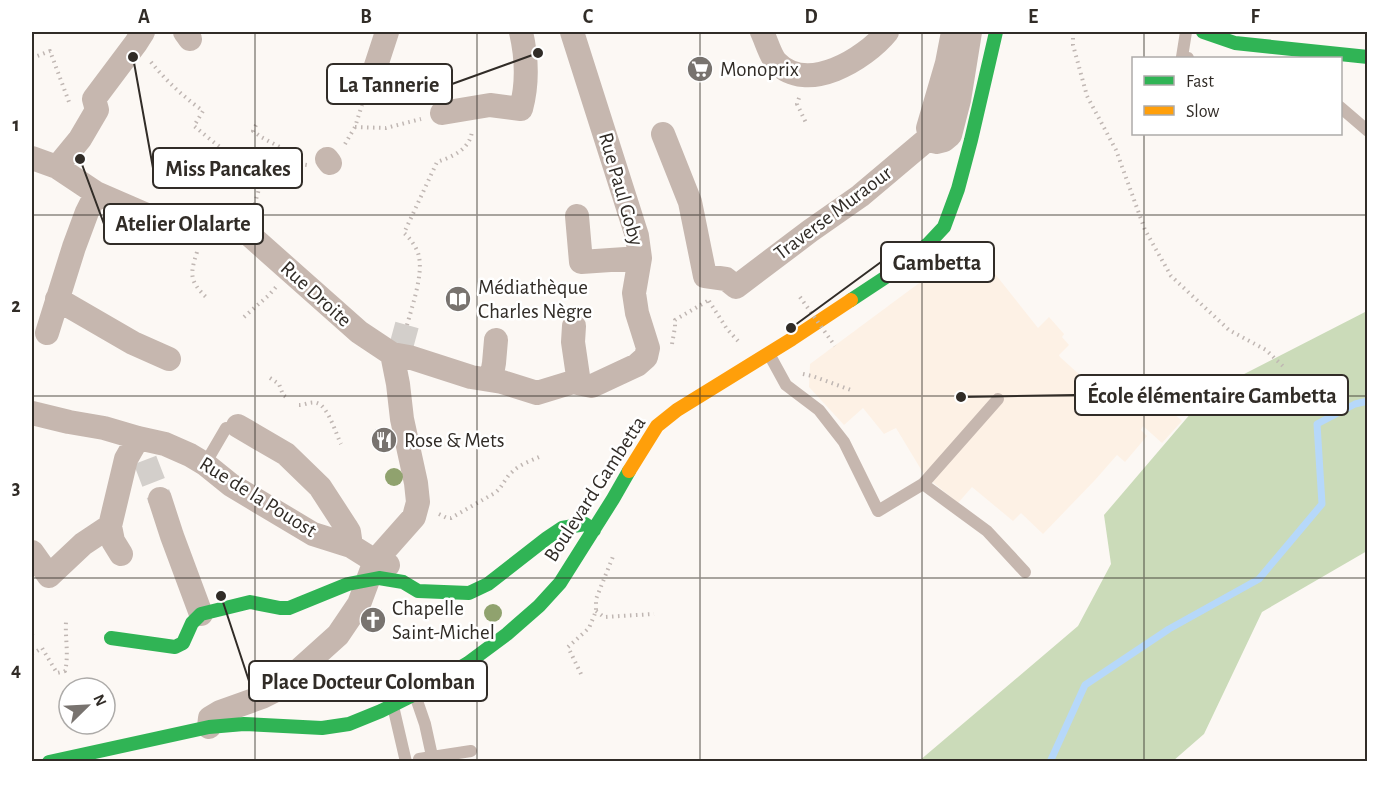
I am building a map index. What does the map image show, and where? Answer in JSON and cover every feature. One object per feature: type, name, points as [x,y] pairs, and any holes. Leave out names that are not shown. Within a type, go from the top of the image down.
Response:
[{"type":"street","points":[[370,84],[387,32]]},
{"type":"street","points":[[442,113],[490,105],[521,109],[526,70],[525,48],[520,32]]},
{"type":"street","name":"Rue Paul Goby","points":[[572,32],[637,236],[640,258],[634,293],[637,313],[648,348]]},
{"type":"street","points":[[762,32],[775,61],[790,71],[809,75],[820,74],[850,63],[880,41],[887,32]]},
{"type":"street","points":[[930,137],[928,128],[947,63],[953,32]]},
{"type":"street","name":"Traverse Muraour","points":[[736,287],[860,196],[930,137],[936,142],[950,135],[959,100],[970,32]]},
{"type":"street","name":"Boulevard Gambetta","points":[[49,762],[209,727],[244,724],[322,728],[349,724],[393,705],[468,663],[507,634],[539,606],[560,583],[657,426],[677,410],[792,339],[898,269],[944,227],[958,189],[996,32]]},
{"type":"street","points":[[1203,32],[1235,43],[1368,57]]},
{"type":"street","points":[[57,166],[80,139],[97,110],[94,99],[140,37]]},
{"type":"street","points":[[663,134],[690,202],[705,276],[726,279],[736,287]]},
{"type":"street","points":[[32,158],[57,166],[106,198],[179,229],[197,228]]},
{"type":"street","points":[[47,333],[74,247],[91,204]]},
{"type":"street","points":[[577,216],[581,262],[640,258]]},
{"type":"street","name":"Rue Droite","points":[[197,228],[244,230],[359,332],[400,345],[471,377],[502,382],[537,393],[573,382],[592,386],[637,365],[646,357],[648,348]]},
{"type":"street","points":[[57,300],[134,343],[169,359]]},
{"type":"street","points":[[574,326],[573,342],[579,383]]},
{"type":"street","points":[[491,381],[496,340]]},
{"type":"street","points":[[209,727],[210,718],[220,712],[278,689],[338,635],[359,604],[372,570],[414,518],[417,502],[416,483],[402,419],[398,384],[400,345]]},
{"type":"street","name":"Rue de la Pouost","points":[[32,412],[104,428],[142,449],[165,444],[190,455],[231,485],[313,534],[351,546],[372,570],[396,568],[441,592]]},
{"type":"street","points":[[232,427],[286,454],[320,487],[349,532],[351,546]]},
{"type":"street","points":[[121,554],[113,541],[110,526],[126,459],[142,449]]},
{"type":"street","points":[[160,499],[201,614]]},
{"type":"street","points":[[441,592],[469,593],[488,584],[562,528],[585,524],[594,530]]},
{"type":"street","points":[[38,564],[83,544],[110,526]]},
{"type":"street","points":[[111,638],[175,647],[183,644],[192,623],[201,614],[250,602],[289,608],[348,584],[372,570]]},
{"type":"lane","points":[[1182,57],[1186,32]]},
{"type":"lane","points":[[1342,108],[1368,131]]},
{"type":"lane","points":[[878,297],[891,285],[898,269]]},
{"type":"lane","points":[[792,339],[819,336]]},
{"type":"lane","points":[[769,353],[786,385],[819,410],[844,442],[878,511],[924,484],[998,399]]},
{"type":"lane","points":[[205,464],[232,427]]},
{"type":"lane","points":[[924,484],[987,531],[1025,572]]},
{"type":"lane","points":[[415,693],[425,724],[426,758],[471,751]]},
{"type":"lane","points":[[393,705],[405,762]]},
{"type":"path","points":[[1073,32],[1073,45],[1087,96],[1116,150],[1145,230],[1171,276],[1229,330],[1266,350],[1286,369]]},
{"type":"path","points":[[140,37],[161,74],[185,98],[203,111],[194,126],[213,142],[249,164],[270,169]]},
{"type":"path","points":[[32,58],[50,51],[70,105]]},
{"type":"path","points":[[355,128],[386,128],[442,113]]},
{"type":"path","points":[[256,125],[253,131],[291,153],[296,163]]},
{"type":"path","points":[[400,345],[420,275],[419,257],[409,237],[404,233],[437,162],[451,157],[467,146],[472,134]]},
{"type":"path","points":[[197,228],[200,240],[191,271],[196,288],[207,298]]},
{"type":"path","points":[[244,317],[269,295],[290,270]]},
{"type":"path","points":[[648,348],[664,353],[671,351],[675,320],[736,287]]},
{"type":"path","points":[[800,297],[835,346]]},
{"type":"path","points":[[709,300],[727,329],[739,342]]},
{"type":"path","points":[[270,378],[279,384],[283,395],[289,399]]},
{"type":"path","points":[[299,405],[311,402],[321,404],[341,444]]},
{"type":"path","points":[[417,502],[451,518],[500,490],[510,473],[538,457]]},
{"type":"path","points":[[581,674],[568,647],[589,628],[596,611],[596,599],[616,548]]},
{"type":"path","points":[[596,611],[604,617],[654,614]]},
{"type":"path","points":[[32,654],[42,648],[57,673],[65,671],[68,661],[66,622]]},
{"type":"path","points":[[32,634],[32,640]]},
{"type":"shaded area","points":[[965,249],[974,260],[980,255],[1038,328],[1049,317],[1064,334],[1062,337],[1069,345],[1059,355],[1060,357],[1114,406],[1137,381],[1182,421],[1162,443],[1143,426],[1141,430],[1147,436],[1125,462],[1117,455],[1043,534],[1021,513],[1013,521],[972,487],[958,503],[925,476],[896,428],[884,434],[863,408],[844,425],[809,387],[810,364]]},
{"type":"green space","points":[[1367,311],[1367,551],[1262,612],[1204,734],[1173,761],[919,761],[1078,626],[1111,564],[1104,515],[1209,392]]},
{"type":"waterway","points":[[1050,762],[1085,685],[1169,629],[1259,579],[1322,504],[1317,424],[1355,404],[1368,401]]},
{"type":"tunnel","points":[[401,347],[407,325]]},
{"type":"tunnel","points":[[145,460],[160,499]]},
{"type":"traffic: fast","points":[[851,300],[898,269],[944,227],[958,189],[996,32]]},
{"type":"traffic: fast","points":[[1203,32],[1235,43],[1368,57]]},
{"type":"traffic: fast","points":[[49,762],[209,727],[244,724],[322,728],[349,724],[415,694],[468,663],[507,634],[539,606],[560,583],[629,471]]},
{"type":"traffic: fast","points":[[111,638],[175,647],[183,643],[192,623],[201,614],[250,602],[289,608],[348,584],[379,578],[403,582],[418,591],[469,593],[488,584],[562,528],[585,524],[594,530]]},
{"type":"traffic: slow","points":[[629,471],[657,426],[677,410],[851,300]]},
{"type":"place","name":"La Tannerie","points":[[538,53]]},
{"type":"place","name":"Miss Pancakes","points":[[133,57]]},
{"type":"place","name":"Monoprix","points":[[700,69]]},
{"type":"place","name":"Atelier Olalarte","points":[[80,159]]},
{"type":"place","name":"Médiathèque Charles Nègre","points":[[458,299]]},
{"type":"place","name":"Gambetta","points":[[791,328]]},
{"type":"place","name":"École élémentaire Gambetta","points":[[961,397]]},
{"type":"place","name":"Rose & Mets","points":[[384,440]]},
{"type":"place","name":"Place Docteur Colomban","points":[[221,596]]},
{"type":"place","name":"Chapelle Saint-Michel","points":[[373,620]]}]
